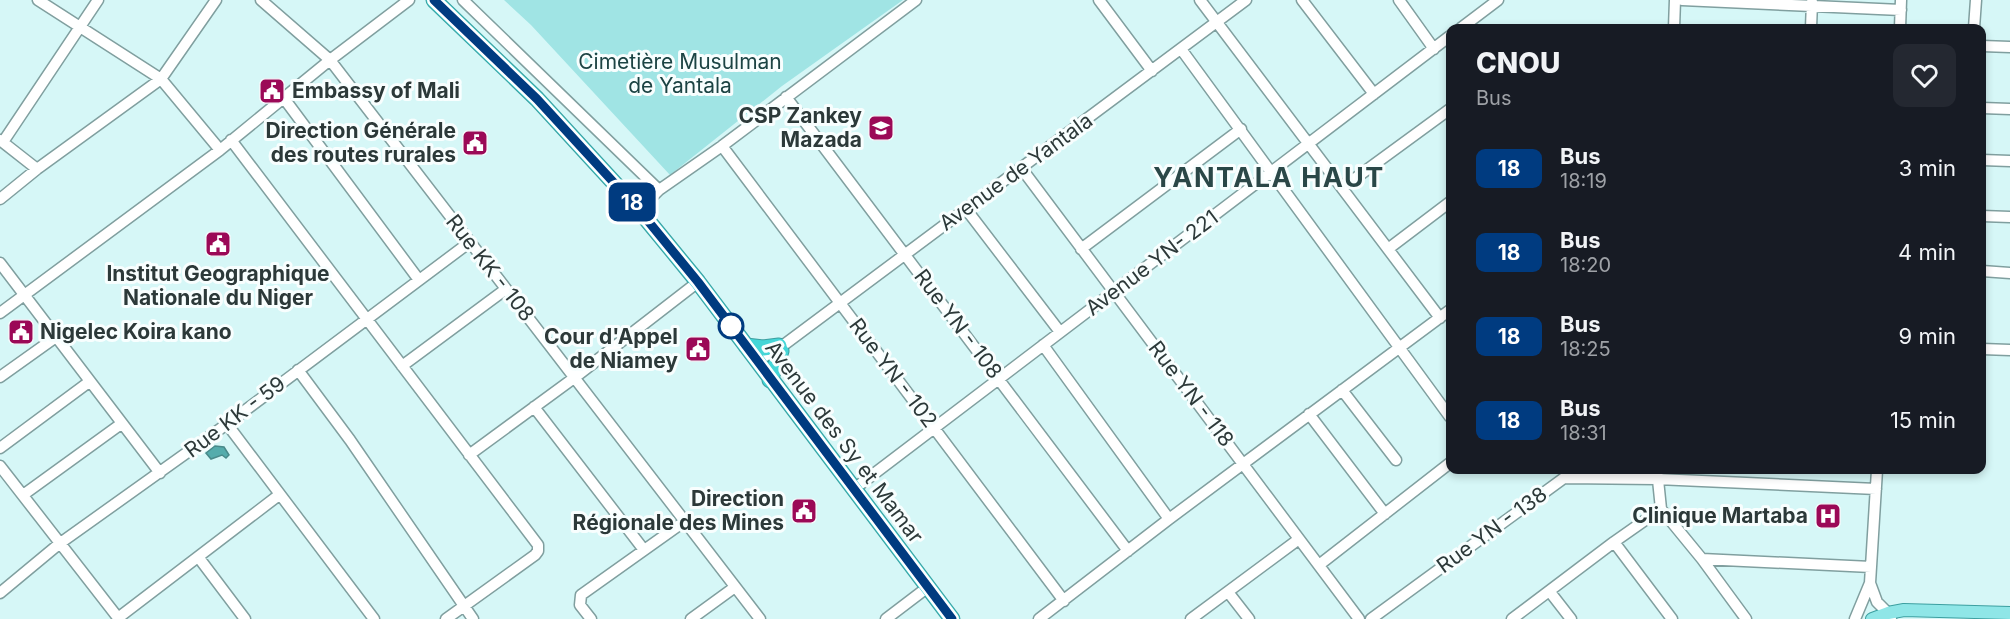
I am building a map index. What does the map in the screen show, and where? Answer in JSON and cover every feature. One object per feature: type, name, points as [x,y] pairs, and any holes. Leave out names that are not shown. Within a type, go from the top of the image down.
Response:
[{"type":"highway","name":"Avenue des Sy et Mamar","points":[[434,0],[537,99],[639,210],[698,282],[952,619]]},
{"type":"highway","points":[[746,346],[782,347],[770,380]]},
{"type":"main road","points":[[1872,619],[1911,610],[2010,613]]},
{"type":"street","points":[[38,0],[161,79],[220,150]]},
{"type":"street","points":[[37,169],[2,141],[98,0]]},
{"type":"street","points":[[0,199],[37,169],[161,79],[216,0]]},
{"type":"street","name":"Rue KK - 108","points":[[261,0],[330,60],[760,619]]},
{"type":"street","points":[[0,313],[220,150],[330,60],[409,0]]},
{"type":"street","points":[[463,0],[659,190]]},
{"type":"street","points":[[639,210],[659,190],[722,146],[916,0]]},
{"type":"street","points":[[1099,0],[1152,71]]},
{"type":"street","points":[[1200,0],[1440,318]]},
{"type":"street","name":"Avenue de Yantala","points":[[759,363],[1246,0]]},
{"type":"street","points":[[1302,0],[1374,94]]},
{"type":"street","points":[[1399,0],[1434,49]]},
{"type":"street","points":[[1466,24],[1498,0]]},
{"type":"street","points":[[1674,24],[1675,0]]},
{"type":"street","points":[[1682,0],[1901,5],[1900,24]]},
{"type":"street","points":[[1974,24],[1976,0]]},
{"type":"street","points":[[1810,24],[1812,3]]},
{"type":"street","name":"Avenue YN- 221","points":[[854,489],[1446,39]]},
{"type":"street","points":[[1986,46],[2010,47]]},
{"type":"street","points":[[1181,49],[1446,412]]},
{"type":"street","points":[[284,97],[419,280]]},
{"type":"street","name":"Rue YN - 108","points":[[786,98],[1128,551]]},
{"type":"street","points":[[1986,108],[2010,109]]},
{"type":"street","points":[[1342,188],[1446,112]]},
{"type":"street","points":[[1081,249],[1240,129]]},
{"type":"street","points":[[231,141],[538,545],[535,555],[446,619]]},
{"type":"street","name":"Rue YN - 102","points":[[722,146],[1064,601]]},
{"type":"street","points":[[1986,160],[2010,161]]},
{"type":"street","name":"Rue YN - 118","points":[[1022,169],[1359,619]]},
{"type":"street","points":[[1388,249],[1446,205]]},
{"type":"street","points":[[966,209],[1060,332]]},
{"type":"street","points":[[1986,216],[2010,217]]},
{"type":"street","name":"Rue KK - 59","points":[[0,593],[59,544],[227,424],[470,242]]},
{"type":"street","points":[[0,262],[160,473]]},
{"type":"street","points":[[1986,271],[2010,273]]},
{"type":"street","points":[[469,456],[698,282]]},
{"type":"street","points":[[402,366],[506,289]]},
{"type":"street","points":[[1039,619],[1169,519],[1446,313]]},
{"type":"street","points":[[0,377],[56,337]]},
{"type":"street","points":[[1043,345],[1169,519]]},
{"type":"street","points":[[1986,349],[2010,350]]},
{"type":"street","points":[[298,370],[350,440],[473,619]]},
{"type":"street","points":[[0,448],[89,382]]},
{"type":"street","points":[[1342,390],[1396,460]]},
{"type":"street","points":[[534,407],[644,550]]},
{"type":"street","points":[[1309,414],[1385,514]]},
{"type":"street","points":[[22,495],[121,424]]},
{"type":"street","points":[[227,424],[370,615],[357,619]]},
{"type":"street","points":[[0,466],[118,618],[279,495]]},
{"type":"street","points":[[1319,565],[1446,466]]},
{"type":"street","points":[[1657,474],[1661,509],[1702,559],[1746,619]]},
{"type":"street","name":"Rue YN - 138","points":[[1371,619],[1559,480],[1570,477],[1657,474],[1876,489]]},
{"type":"street","points":[[1856,619],[1870,583],[1877,474]]},
{"type":"street","points":[[1512,619],[1661,509]]},
{"type":"street","points":[[591,619],[580,605],[581,595],[685,521]]},
{"type":"street","points":[[1191,619],[1299,539]]},
{"type":"street","points":[[1614,542],[1672,619]]},
{"type":"street","points":[[199,558],[245,619]]},
{"type":"street","points":[[1702,559],[1871,567]]},
{"type":"street","points":[[1870,583],[1874,597],[1890,616]]},
{"type":"street","points":[[692,619],[735,586]]},
{"type":"street","points":[[886,619],[928,587]]},
{"type":"street","points":[[1228,592],[1249,619]]},
{"type":"street","points":[[1550,592],[1570,619]]},
{"type":"green space","name":"Cimetière Musulman de Yantala","points":[[504,0],[903,0],[782,86],[670,175],[531,25]]},
{"type":"shaded area","points":[[215,446],[224,447],[229,455],[226,458],[222,455],[211,459],[206,453]]},
{"type":"bus line","name":"18","points":[[434,0],[537,99],[639,210],[698,282],[952,619]]},
{"type":"place","name":"Embassy of Mali","points":[[272,91]]},
{"type":"place","name":"CSP Zankey Mazada","points":[[881,128]]},
{"type":"place","name":"Direction Générale des routes rurales","points":[[475,143]]},
{"type":"place","name":"Institut Geographique Nationale du Niger","points":[[218,244]]},
{"type":"place","name":"Nigelec Koira kano","points":[[21,332]]},
{"type":"place","name":"Cour d'Appel de Niamey","points":[[698,349]]},
{"type":"place","name":"Direction Régionale des Mines","points":[[804,511]]},
{"type":"place","name":"Clinique Martaba","points":[[1828,516]]},
{"type":"district","name":"YANTALA HAUT","points":[[1269,178]]}]
